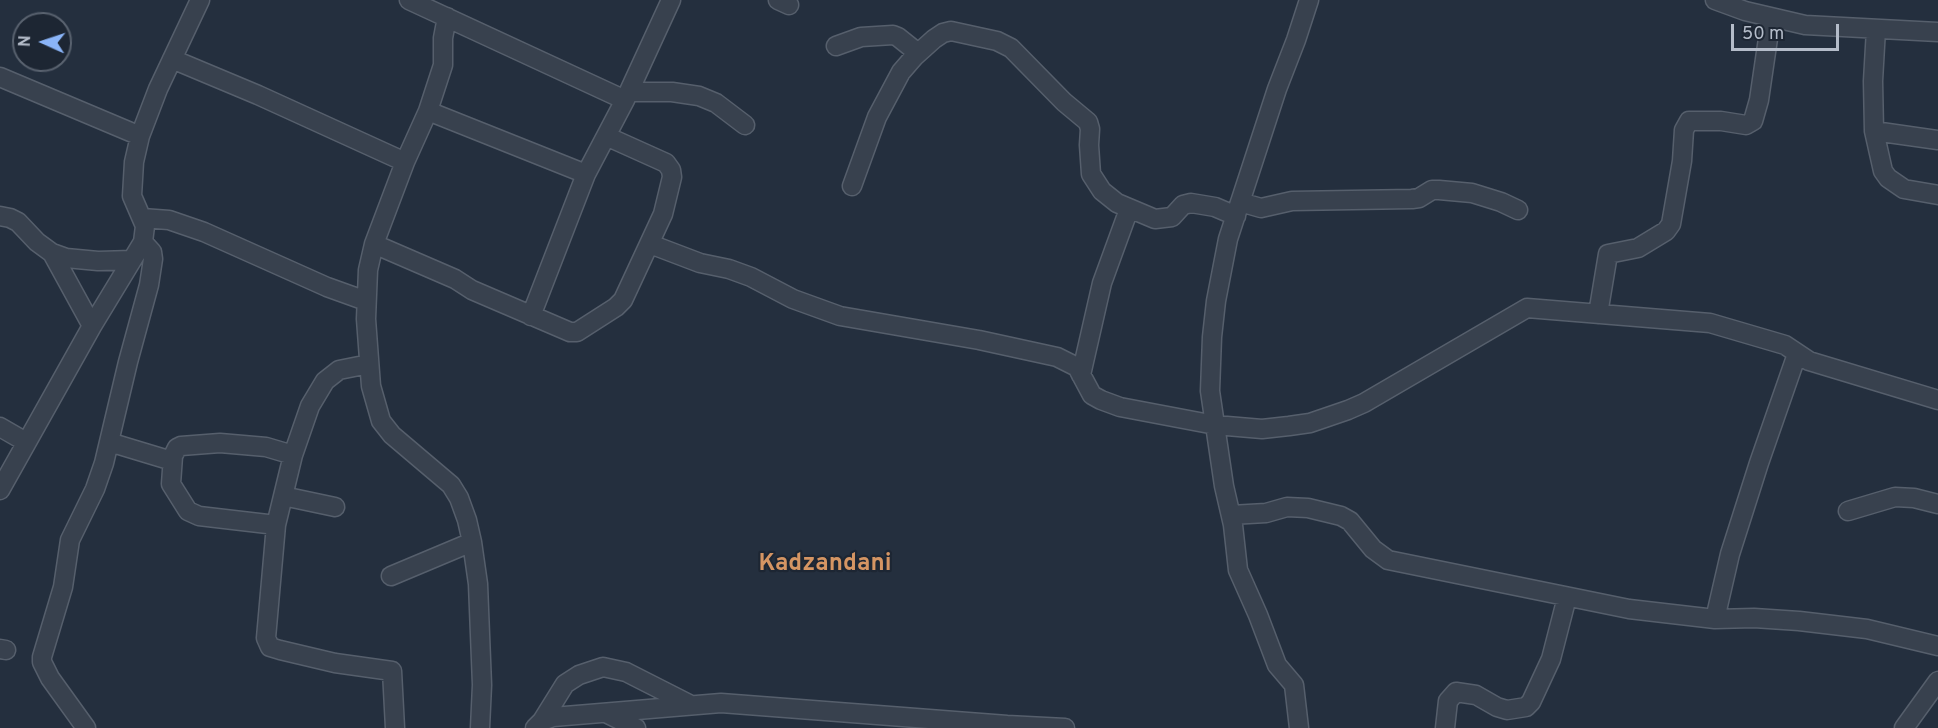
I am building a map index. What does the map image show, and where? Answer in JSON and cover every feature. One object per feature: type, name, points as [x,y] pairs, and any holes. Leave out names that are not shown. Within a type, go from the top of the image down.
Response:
[{"type":"street","points":[[0,490],[92,326],[143,242],[146,230],[134,204],[132,189],[134,162],[140,136],[158,88],[199,0]]},
{"type":"street","points":[[409,0],[441,9],[627,96],[672,92],[699,96],[716,103],[745,125]]},
{"type":"street","points":[[531,316],[586,174],[627,96],[671,0]]},
{"type":"street","points":[[1299,728],[1294,685],[1277,665],[1258,615],[1239,575],[1210,391],[1212,337],[1221,270],[1277,89],[1309,0]]},
{"type":"street","points":[[1715,0],[1771,18],[1804,25],[1938,32]]},
{"type":"street","points":[[441,9],[443,65],[428,111],[405,162],[374,244],[368,270],[366,301],[370,386],[381,421],[392,435],[451,485],[459,498],[472,542],[478,584],[482,685],[480,728]]},
{"type":"street","points":[[1598,314],[1608,254],[1638,248],[1666,231],[1671,224],[1686,124],[1694,120],[1746,125],[1753,121],[1760,100],[1771,18]]},
{"type":"street","points":[[1876,29],[1873,81],[1874,130],[1883,171],[1888,178],[1904,189],[1938,195]]},
{"type":"street","points":[[852,186],[877,117],[901,72],[918,53],[943,33],[951,31],[997,41],[1011,48],[1042,81],[1088,122],[1091,174],[1106,196],[1129,209],[1155,219],[1172,217],[1183,205],[1191,203],[1238,209],[1261,208],[1292,201],[1412,199],[1419,198],[1432,190],[1472,193],[1518,210]]},
{"type":"street","points":[[836,46],[861,37],[893,35],[918,53]]},
{"type":"street","points":[[172,59],[258,95],[405,162]]},
{"type":"street","points":[[0,77],[140,136]]},
{"type":"street","points":[[428,111],[586,174]]},
{"type":"street","points":[[1874,130],[1938,140]]},
{"type":"street","points":[[374,244],[455,279],[472,290],[570,332],[583,328],[623,300],[663,214],[671,187],[671,170],[666,163],[606,136]]},
{"type":"street","points":[[1081,375],[1102,284],[1129,209]]},
{"type":"street","points":[[0,216],[18,222],[37,242],[52,253],[66,258],[132,260]]},
{"type":"street","points":[[142,218],[169,220],[204,232],[366,301]]},
{"type":"street","points":[[86,728],[50,678],[42,657],[63,587],[70,540],[95,489],[109,442],[153,266],[152,252],[143,242]]},
{"type":"street","points":[[650,244],[700,263],[729,269],[793,299],[840,316],[979,339],[1057,357],[1077,367],[1092,395],[1101,400],[1120,407],[1215,425],[1262,429],[1289,426],[1310,423],[1348,410],[1364,403],[1527,308],[1710,323],[1785,345],[1809,361],[1938,400]]},
{"type":"street","points":[[52,253],[92,326]]},
{"type":"street","points":[[1715,619],[1730,554],[1797,354]]},
{"type":"street","points":[[369,364],[339,370],[325,381],[310,406],[293,455],[276,525],[266,638],[268,644],[280,650],[335,663],[392,671],[395,728]]},
{"type":"street","points":[[0,427],[26,442]]},
{"type":"street","points":[[109,442],[159,459],[172,461]]},
{"type":"street","points":[[276,525],[192,514],[171,484],[174,452],[177,448],[200,443],[261,446],[293,455]]},
{"type":"street","points":[[282,496],[335,507]]},
{"type":"street","points":[[1848,511],[1895,497],[1914,498],[1938,504]]},
{"type":"street","points":[[1231,515],[1266,513],[1287,507],[1300,507],[1341,516],[1350,521],[1380,556],[1388,560],[1629,609],[1715,619],[1754,618],[1867,629],[1938,646]]},
{"type":"street","points":[[391,576],[472,542]]},
{"type":"street","points":[[1445,728],[1448,701],[1456,692],[1476,696],[1507,710],[1526,707],[1531,702],[1551,659],[1567,597]]},
{"type":"street","points":[[539,724],[565,684],[579,675],[603,667],[634,675],[688,704]]},
{"type":"street","points":[[1904,728],[1938,681]]},
{"type":"street","points":[[539,724],[553,717],[721,703],[1065,728]]},
{"type":"street","points":[[605,713],[636,728]]},
{"type":"district","name":"Kadzandani","points":[[825,565]]}]
